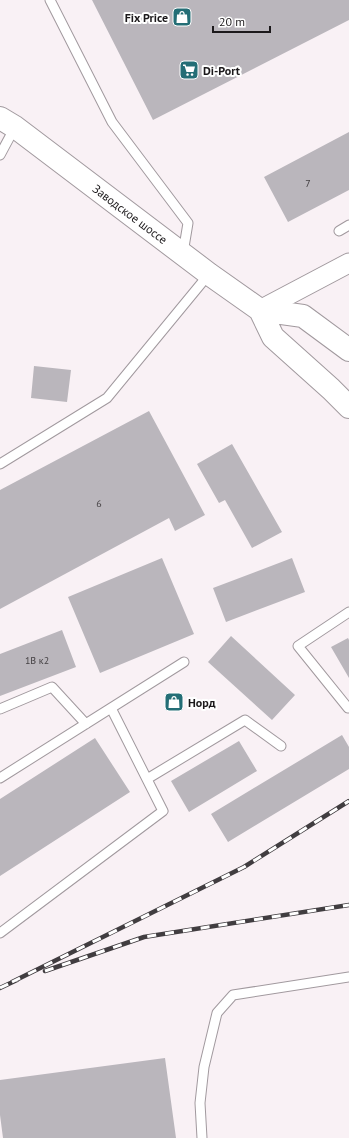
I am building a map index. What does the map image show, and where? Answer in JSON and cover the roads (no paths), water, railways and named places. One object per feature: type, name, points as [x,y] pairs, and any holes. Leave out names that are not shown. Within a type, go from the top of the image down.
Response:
[{"type":"main road","name":"Заводское шоссе","points":[[8,122],[209,274],[260,310],[303,316],[349,350]]},
{"type":"main road","name":"Заводское шоссе","points":[[260,310],[273,337],[349,407]]},
{"type":"street","points":[[260,310],[349,263]]},
{"type":"lane","points":[[50,0],[112,122],[188,223],[183,253]]},
{"type":"lane","points":[[0,155],[8,122]]},
{"type":"lane","points":[[339,231],[349,225]]},
{"type":"lane","points":[[0,464],[107,398],[209,274]]},
{"type":"lane","points":[[348,708],[298,646],[349,612]]},
{"type":"lane","points":[[0,778],[184,662]]},
{"type":"lane","points":[[0,709],[52,687],[86,724]]},
{"type":"lane","points":[[0,933],[163,811],[111,708]]},
{"type":"lane","points":[[147,779],[245,720],[281,746]]},
{"type":"lane","points":[[202,1138],[200,1102],[204,1067],[216,1013],[233,996],[349,977]]},
{"type":"railway","points":[[12,982],[244,867],[349,801]]},
{"type":"railway","points":[[45,971],[144,937],[349,905]]},
{"type":"railway","points":[[0,988],[17,980]]},
{"type":"place","name":"Fix Price","points":[[182,17]]},
{"type":"place","name":"Di-Port","points":[[189,70]]},
{"type":"place","name":"Норд","points":[[174,702]]}]
